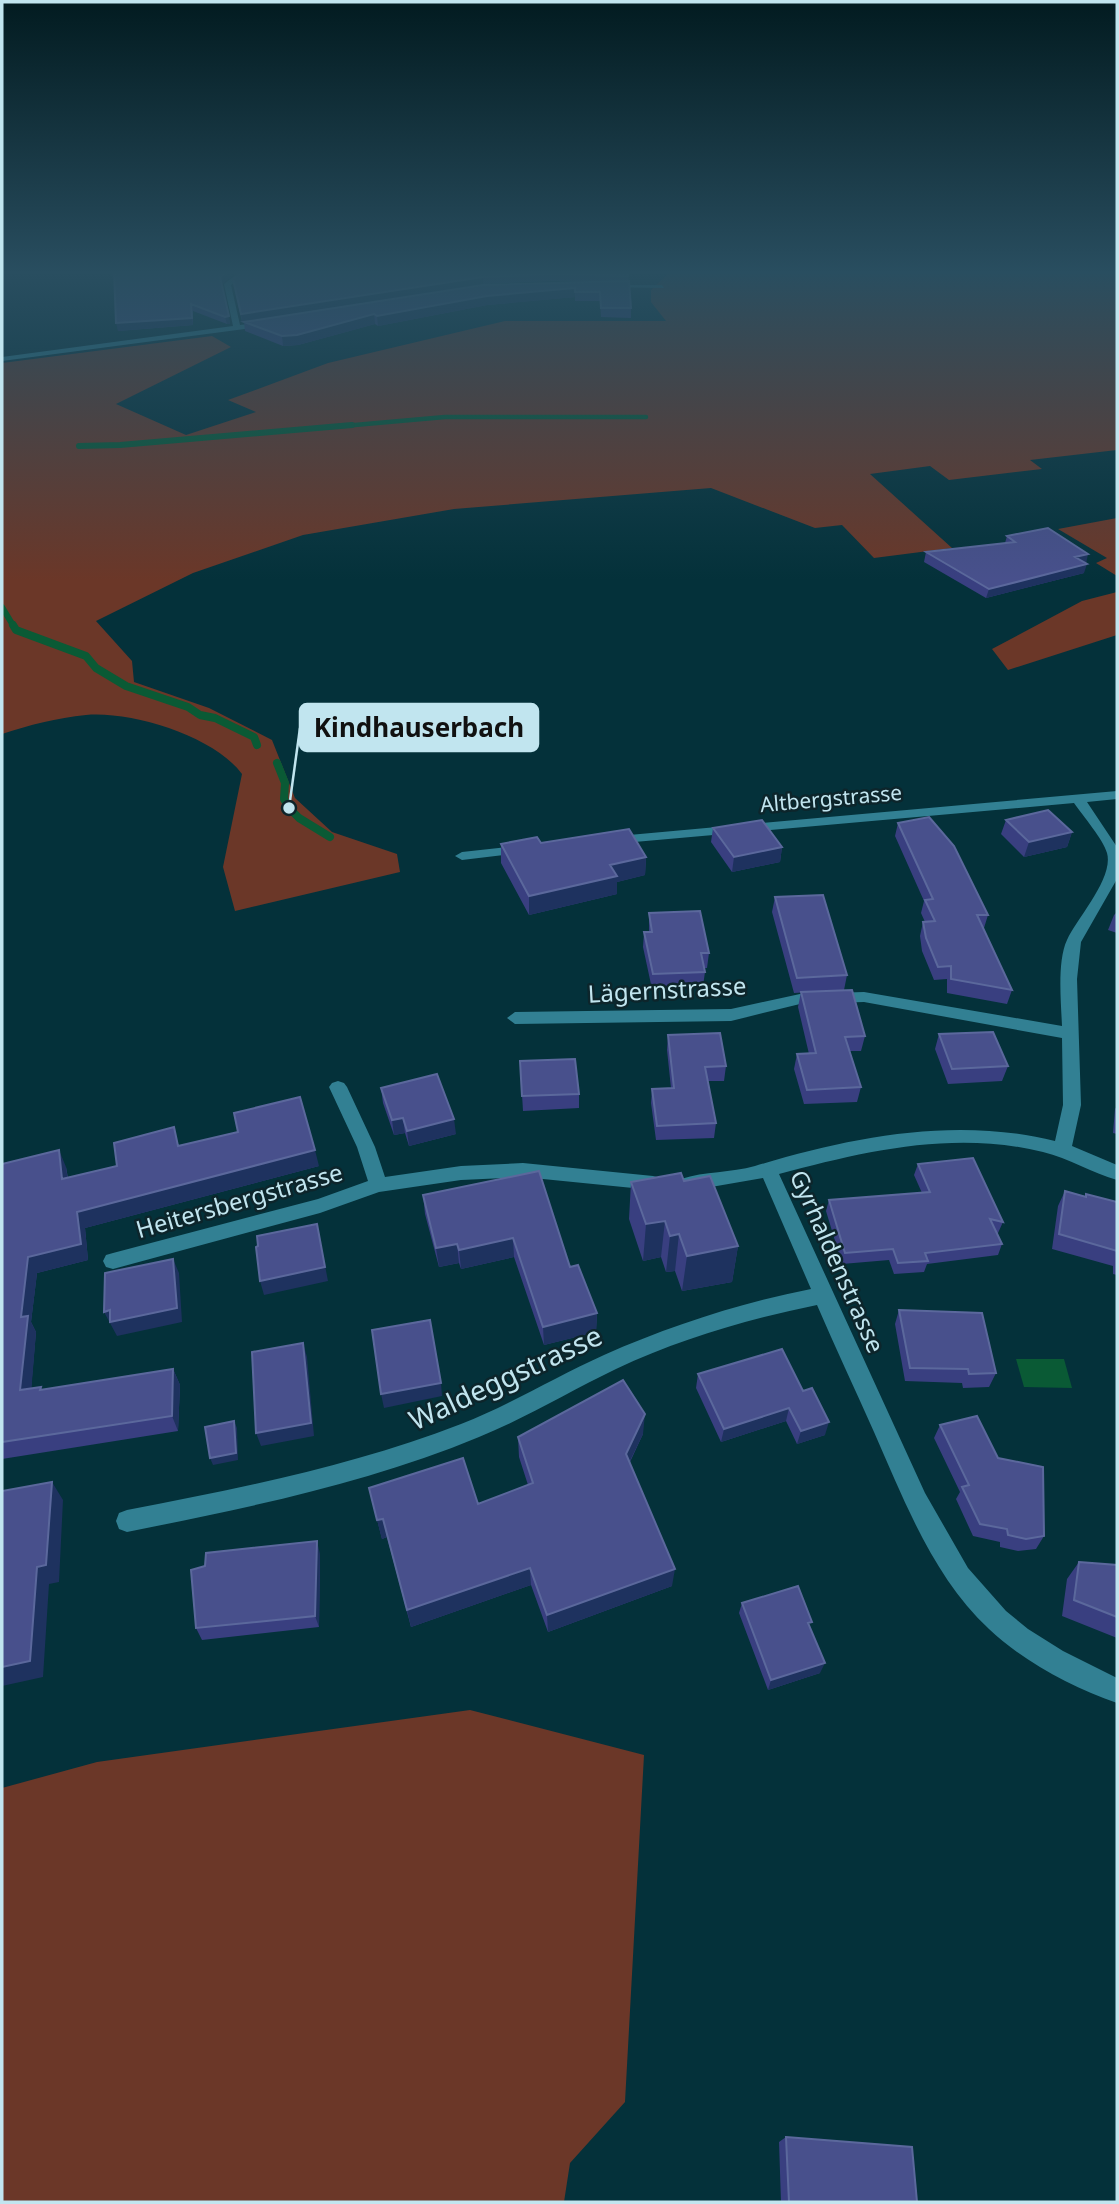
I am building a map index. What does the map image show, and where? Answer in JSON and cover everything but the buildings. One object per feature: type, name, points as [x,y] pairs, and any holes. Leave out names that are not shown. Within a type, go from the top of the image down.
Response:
[{"type":"street","name":"Altbergstrasse","points":[[603,841],[1117,794]]},
{"type":"street","points":[[1062,1150],[1072,1105],[1069,979],[1073,942],[1109,882],[1114,868],[1114,853],[1078,799]]},
{"type":"street","points":[[462,856],[535,848]]},
{"type":"street","name":"Lägernstrasse","points":[[515,1018],[731,1015],[800,999],[864,998],[1069,1033]]},
{"type":"street","name":"Heitersbergstrasse","points":[[338,1087],[361,1129],[373,1159],[378,1185]]},
{"type":"street","name":"Gyrhaldenstrasse","points":[[1117,1173],[1062,1150],[974,1138],[917,1137],[855,1147],[767,1168],[794,1219],[824,1295],[910,1489],[959,1574],[986,1607],[1018,1638],[1117,1690]]},
{"type":"street","name":"Heitersbergstrasse","points":[[113,1261],[320,1206],[378,1185],[461,1173],[523,1170],[622,1182],[677,1185],[722,1180],[767,1168]]},
{"type":"street","name":"Waldeggstrasse","points":[[127,1521],[247,1498],[413,1453],[472,1431],[631,1353],[768,1305],[824,1295]]},
{"type":"shaded area","points":[[2,374],[177,374],[116,404],[186,435],[256,412],[228,400],[299,374],[1117,374],[1117,450],[1030,460],[1042,469],[949,480],[930,466],[870,474],[952,548],[874,558],[842,525],[815,528],[711,488],[454,509],[303,535],[193,573],[96,621],[132,661],[134,682],[209,708],[272,740],[295,798],[332,832],[397,854],[400,872],[235,911],[223,867],[242,774],[229,760],[212,748],[171,729],[126,717],[75,716],[2,734]]},
{"type":"shaded area","points":[[1117,518],[1117,576],[1096,563],[1107,558],[1058,529]]},
{"type":"shaded area","points":[[1117,592],[1117,635],[1008,670],[992,649],[1082,601]]},
{"type":"shaded area","points":[[1016,1359],[1064,1359],[1072,1388],[1024,1387]]},
{"type":"shaded area","points":[[470,1710],[644,1755],[625,2102],[570,2163],[564,2202],[2,2202],[2,1788],[97,1762]]},
{"type":"waterway","points":[[332,427],[445,417],[646,417]]},
{"type":"waterway","points":[[79,446],[120,445],[352,425]]},
{"type":"waterway","points":[[2,607],[14,627]]},
{"type":"waterway","points":[[13,625],[16,630],[86,656],[96,668],[126,686],[188,707],[200,715],[215,718],[254,737],[257,745]]},
{"type":"waterway","points":[[277,763],[285,783],[284,799],[289,808],[299,818],[330,837]]},
{"type":"place","name":"Kindhauserbach","points":[[289,808]]}]
